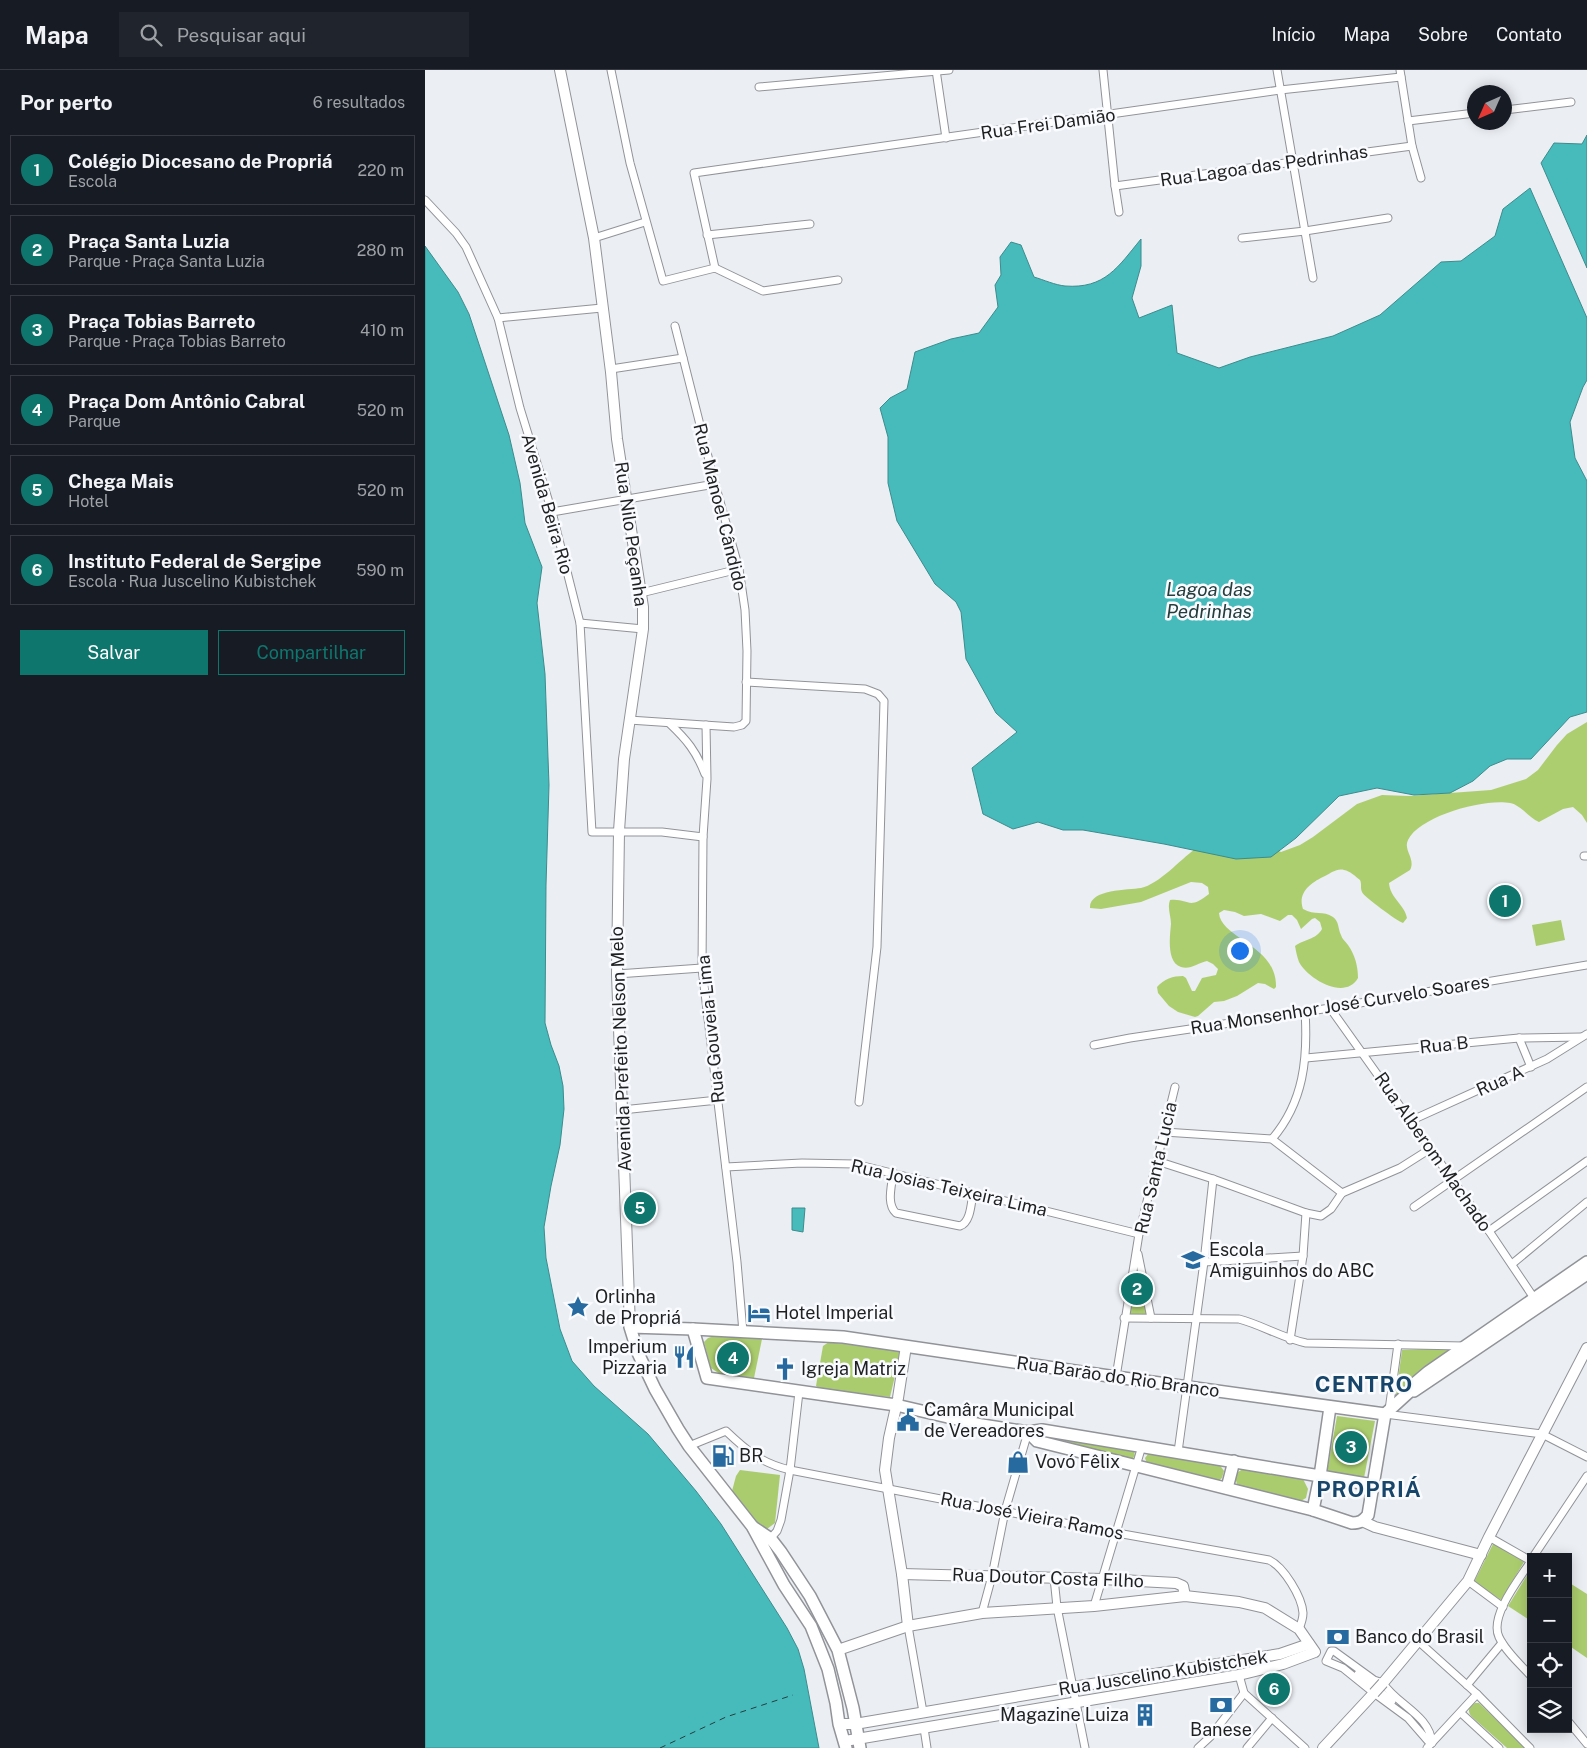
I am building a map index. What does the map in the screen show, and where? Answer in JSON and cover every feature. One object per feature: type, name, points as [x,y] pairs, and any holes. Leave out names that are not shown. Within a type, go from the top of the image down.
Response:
[{"type":"main road","points":[[1028,1432],[1037,1441],[1313,1510],[1353,1523],[1362,1521],[1368,1515],[1387,1412],[1408,1393],[1423,1386],[1581,1277],[1587,1262]]},
{"type":"main road","points":[[1408,1393],[1420,1378],[1534,1298],[1581,1277]]},
{"type":"main road","name":"Rua Barão do Rio Branco","points":[[630,1327],[843,1336],[1115,1377],[1330,1407],[1387,1412]]},
{"type":"main road","points":[[630,1327],[638,1353],[655,1389],[689,1446],[752,1526],[762,1548],[817,1639],[828,1669],[845,1745]]},
{"type":"main road","points":[[693,1329],[707,1378],[896,1405],[982,1425],[1028,1432],[1042,1430],[1373,1485]]},
{"type":"main road","points":[[1313,1510],[1330,1407]]},
{"type":"main road","points":[[1227,1488],[1234,1461]]},
{"type":"main road","points":[[752,1526],[771,1539],[810,1596],[838,1650],[853,1708],[859,1743]]},
{"type":"street","name":"Rua Nilo Peçanha","points":[[560,70],[594,238],[611,369],[617,439],[643,607],[643,629],[629,720],[619,831]]},
{"type":"street","points":[[611,70],[629,163],[663,281],[715,268],[763,291],[838,280]]},
{"type":"street","points":[[759,87],[949,70]]},
{"type":"street","points":[[1103,70],[1119,212]]},
{"type":"street","points":[[1277,70],[1313,278]]},
{"type":"street","points":[[936,71],[946,138]]},
{"type":"street","points":[[1401,73],[1412,146],[1421,178]]},
{"type":"street","name":"Rua Frei Damião","points":[[707,235],[694,173],[1108,116],[1401,73]]},
{"type":"street","points":[[1512,109],[1571,102]]},
{"type":"street","points":[[1408,121],[1467,114]]},
{"type":"street","name":"Rua Lagoa das Pedrinhas","points":[[1115,186],[1412,146]]},
{"type":"street","name":"Avenida Beira Rio","points":[[425,200],[456,233],[466,247],[498,318],[520,408],[552,512],[580,623],[592,832],[619,831]]},
{"type":"street","points":[[1242,238],[1305,231],[1388,218]]},
{"type":"street","points":[[594,238],[645,222]]},
{"type":"street","points":[[715,268],[707,235],[810,224]]},
{"type":"street","points":[[498,318],[602,308]]},
{"type":"street","name":"Rua Manoel Cândido","points":[[675,326],[715,484],[739,569],[745,610],[746,721],[738,726],[706,725]]},
{"type":"street","points":[[611,369],[683,358]]},
{"type":"street","points":[[552,512],[715,484]]},
{"type":"street","points":[[641,592],[739,569]]},
{"type":"street","points":[[580,623],[643,629]]},
{"type":"street","points":[[746,682],[865,689],[878,694],[884,701],[877,947],[859,1102]]},
{"type":"street","points":[[629,720],[706,725]]},
{"type":"street","points":[[669,723],[689,742],[698,757],[707,779]]},
{"type":"street","name":"Rua Gouveia Lima","points":[[706,725],[707,779],[703,837],[703,968],[743,1332]]},
{"type":"street","points":[[619,831],[662,832],[703,837]]},
{"type":"street","name":"Avenida Prefeito Nelson Melo","points":[[619,831],[617,974],[630,1327]]},
{"type":"street","name":"Rua Monsenhor José Curvelo Soares","points":[[1094,1045],[1587,965]]},
{"type":"street","points":[[617,974],[703,968]]},
{"type":"street","name":"Rua Alberom Machado","points":[[1330,1008],[1489,1230],[1534,1298]]},
{"type":"street","points":[[1271,1139],[1281,1128],[1294,1105],[1306,1058],[1305,1011]]},
{"type":"street","name":"Rua B","points":[[1306,1058],[1519,1038],[1584,1036]]},
{"type":"street","name":"Rua A","points":[[1411,1121],[1531,1067],[1584,1036]]},
{"type":"street","points":[[1519,1038],[1531,1067]]},
{"type":"street","name":"Rua Santa Lucia","points":[[1115,1377],[1139,1234],[1175,1087]]},
{"type":"street","points":[[1414,1207],[1587,1087]]},
{"type":"street","points":[[622,1110],[718,1100]]},
{"type":"street","points":[[1164,1132],[1271,1139],[1342,1192]]},
{"type":"street","points":[[1157,1161],[1306,1213],[1324,1216],[1342,1192],[1400,1168],[1430,1149]]},
{"type":"street","points":[[1489,1230],[1587,1160]]},
{"type":"street","name":"Rua Josias Teixeira Lima","points":[[726,1167],[802,1163],[855,1164],[1139,1234]]},
{"type":"street","points":[[893,1173],[891,1202],[893,1210],[896,1212],[960,1226],[965,1223],[973,1193]]},
{"type":"street","points":[[1179,1452],[1213,1179]]},
{"type":"street","points":[[1512,1264],[1587,1202]]},
{"type":"street","points":[[1290,1340],[1303,1256],[1306,1213]]},
{"type":"street","points":[[1137,1249],[1151,1318]]},
{"type":"street","points":[[1204,1262],[1303,1256]]},
{"type":"street","points":[[1124,1318],[1244,1320],[1290,1340],[1320,1344],[1464,1346],[1476,1349]]},
{"type":"street","points":[[1398,1344],[1387,1412],[1542,1434],[1587,1457]]},
{"type":"street","points":[[906,1346],[885,1470],[903,1574],[908,1626],[923,1712]]},
{"type":"street","points":[[1323,1748],[1379,1689],[1468,1581],[1587,1348]]},
{"type":"street","points":[[762,1548],[771,1539],[780,1525],[790,1470],[799,1392]]},
{"type":"street","name":"Rua José Vieira Ramos","points":[[689,1446],[726,1431],[751,1453],[771,1465],[790,1470],[1272,1561],[1291,1584],[1301,1602],[1303,1620],[1299,1629]]},
{"type":"street","points":[[982,1613],[992,1576],[1005,1511],[1028,1432]]},
{"type":"street","points":[[1094,1606],[1142,1446]]},
{"type":"street","points":[[1536,1553],[1587,1476]]},
{"type":"street","points":[[1362,1521],[1375,1527],[1481,1555]]},
{"type":"street","points":[[1489,1537],[1531,1561],[1503,1606],[1497,1618],[1496,1628],[1497,1635],[1502,1643],[1527,1671]]},
{"type":"street","name":"Rua Doutor Costa Filho","points":[[903,1574],[1176,1582],[1183,1586],[1185,1596]]},
{"type":"street","points":[[1054,1578],[1057,1607],[1085,1748]]},
{"type":"street","points":[[1468,1581],[1503,1606]]},
{"type":"street","points":[[838,1650],[908,1626],[982,1613],[1094,1606],[1185,1596],[1258,1605],[1274,1612],[1299,1629],[1312,1648],[1328,1658]]},
{"type":"street","points":[[1418,1641],[1477,1694],[1530,1748]]},
{"type":"street","points":[[1467,1685],[1502,1643]]},
{"type":"street","name":"Rua Juscelino Kubistchek","points":[[845,1745],[907,1731],[1239,1674],[1312,1648]]},
{"type":"street","points":[[1432,1746],[1379,1689],[1373,1680],[1334,1651],[1331,1651],[1326,1661],[1343,1668],[1379,1689],[1388,1691],[1420,1719],[1430,1734],[1432,1746]]},
{"type":"street","name":"Rua Juscelino Kubistchek","points":[[839,1724],[855,1724],[1073,1687],[1282,1659]]},
{"type":"street","points":[[1239,1674],[1244,1693],[1305,1748]]},
{"type":"street","points":[[1198,1748],[1211,1737],[1244,1693]]},
{"type":"street","points":[[1432,1746],[1477,1694]]},
{"type":"street","points":[[1461,1712],[1499,1748]]},
{"type":"street","points":[[903,1715],[907,1731]]},
{"type":"street","points":[[1247,1748],[1272,1718]]},
{"type":"street","points":[[1572,1727],[1587,1744]]},
{"type":"street","points":[[924,1728],[927,1748]]},
{"type":"green space","points":[[1587,722],[1587,823],[1582,815],[1573,807],[1563,809],[1539,822],[1514,804],[1499,802],[1470,806],[1439,816],[1425,823],[1408,840],[1407,847],[1412,862],[1410,870],[1389,883],[1392,893],[1406,913],[1407,918],[1403,923],[1364,894],[1361,891],[1360,880],[1346,871],[1334,871],[1315,881],[1307,888],[1302,898],[1303,909],[1326,914],[1335,919],[1342,938],[1354,957],[1358,978],[1352,985],[1345,988],[1336,988],[1318,981],[1299,962],[1295,946],[1317,935],[1322,929],[1320,922],[1315,918],[1301,929],[1297,920],[1292,915],[1288,915],[1280,921],[1261,914],[1244,916],[1224,910],[1219,913],[1222,922],[1229,930],[1268,961],[1274,973],[1276,987],[1274,989],[1265,984],[1258,983],[1237,996],[1224,1001],[1214,1002],[1195,1017],[1178,1012],[1169,1006],[1158,993],[1157,987],[1169,979],[1183,976],[1186,978],[1192,991],[1195,991],[1202,978],[1216,975],[1218,969],[1207,961],[1184,968],[1173,960],[1170,948],[1171,924],[1169,903],[1170,900],[1189,903],[1197,902],[1209,894],[1208,887],[1202,883],[1191,882],[1141,902],[1101,909],[1090,908],[1091,902],[1102,894],[1148,886],[1195,849],[1275,849],[1281,852],[1300,845],[1313,837],[1357,804],[1382,795],[1409,796],[1491,790],[1526,779],[1538,770],[1567,734]]},
{"type":"green space","points":[[1561,920],[1565,940],[1536,946],[1532,925]]},
{"type":"green space","points":[[1137,1264],[1147,1314],[1129,1314]]},
{"type":"green space","points":[[714,1336],[762,1339],[754,1378],[720,1374],[711,1368],[704,1342]]},
{"type":"green space","points":[[829,1342],[901,1351],[890,1397],[820,1389],[816,1386],[823,1346]]},
{"type":"green space","points":[[1453,1348],[1396,1395],[1402,1350]]},
{"type":"green space","points":[[1337,1416],[1375,1421],[1364,1478],[1327,1472]]},
{"type":"green space","points":[[1032,1432],[1134,1450],[1135,1456],[1131,1460]]},
{"type":"green space","points":[[1149,1453],[1219,1464],[1224,1471],[1222,1478],[1217,1482],[1147,1464],[1145,1458]]},
{"type":"green space","points":[[1243,1469],[1302,1477],[1308,1489],[1306,1498],[1299,1502],[1238,1488],[1235,1477]]},
{"type":"green space","points":[[740,1470],[780,1475],[775,1523],[767,1529],[759,1526],[732,1491],[736,1476]]},
{"type":"green space","points":[[1494,1542],[1524,1562],[1501,1600],[1474,1582]]},
{"type":"green space","points":[[1527,1575],[1527,1618],[1508,1606]]},
{"type":"green space","points":[[1572,1585],[1587,1594],[1587,1658],[1572,1648]]},
{"type":"green space","points":[[1475,1703],[1479,1703],[1526,1748],[1507,1748],[1471,1716],[1469,1709]]},
{"type":"water","points":[[1587,135],[1587,268],[1541,163],[1554,143],[1582,144]]},
{"type":"water","name":"Lagoa das Pedrinhas","points":[[1530,188],[1587,318],[1587,380],[1570,422],[1575,458],[1587,481],[1587,712],[1570,717],[1531,759],[1507,759],[1490,766],[1473,781],[1450,793],[1414,795],[1377,788],[1339,796],[1296,838],[1271,857],[1236,859],[1083,830],[1063,830],[1038,822],[1013,829],[983,814],[972,768],[1017,732],[996,713],[966,659],[961,612],[956,602],[935,584],[897,521],[888,483],[888,437],[880,408],[890,398],[907,389],[915,352],[951,339],[979,333],[998,307],[995,285],[1001,275],[1000,257],[1011,242],[1021,245],[1034,277],[1053,284],[1079,286],[1101,280],[1109,274],[1125,259],[1141,239],[1141,266],[1132,298],[1139,318],[1172,305],[1177,353],[1219,368],[1250,357],[1333,336],[1380,315],[1441,262],[1461,261],[1495,236],[1503,209]]},
{"type":"water","points":[[425,246],[458,292],[469,314],[509,435],[520,483],[525,523],[542,567],[537,603],[545,674],[549,785],[545,1023],[559,1066],[563,1086],[564,1109],[560,1145],[544,1227],[546,1258],[560,1329],[572,1361],[594,1386],[648,1434],[696,1491],[721,1524],[787,1628],[798,1649],[804,1669],[819,1748],[425,1748]]},
{"type":"water","points":[[792,1208],[805,1208],[803,1232],[792,1230]]},
{"type":"ferry route","points":[[660,1748],[726,1717],[793,1695]]},
{"type":"place","name":"Colégio Diocesano de Propriá","points":[[1505,901]]},
{"type":"place","name":"Chega Mais","points":[[640,1208]]},
{"type":"place","name":"Escola Amiguinhos do ABC","points":[[1193,1260]]},
{"type":"place","name":"Praça Santa Luzia","points":[[1137,1289]]},
{"type":"place","name":"Orlinha de Propriá","points":[[578,1307]]},
{"type":"place","name":"Hotel Imperial","points":[[759,1313]]},
{"type":"place","name":"Imperium Pizzaria","points":[[684,1357]]},
{"type":"place","name":"Praça Dom Antônio Cabral","points":[[733,1358]]},
{"type":"place","name":"Igreja Matriz","points":[[785,1369]]},
{"type":"place","name":"Camâra Municipal de Vereadores","points":[[908,1420]]},
{"type":"place","name":"Praça Tobias Barreto","points":[[1351,1447]]},
{"type":"place","name":"BR","points":[[723,1456]]},
{"type":"place","name":"Vovó Fêlix","points":[[1018,1462]]},
{"type":"place","name":"Banco do Brasil","points":[[1338,1637]]},
{"type":"place","name":"Instituto Federal de Sergipe","points":[[1274,1689]]},
{"type":"place","name":"Banese","points":[[1221,1705]]},
{"type":"place","name":"Magazine Luiza","points":[[1145,1715]]},
{"type":"district","name":"CENTRO","points":[[1364,1384]]},
{"type":"district","name":"PROPRIÁ","points":[[1369,1489]]}]
